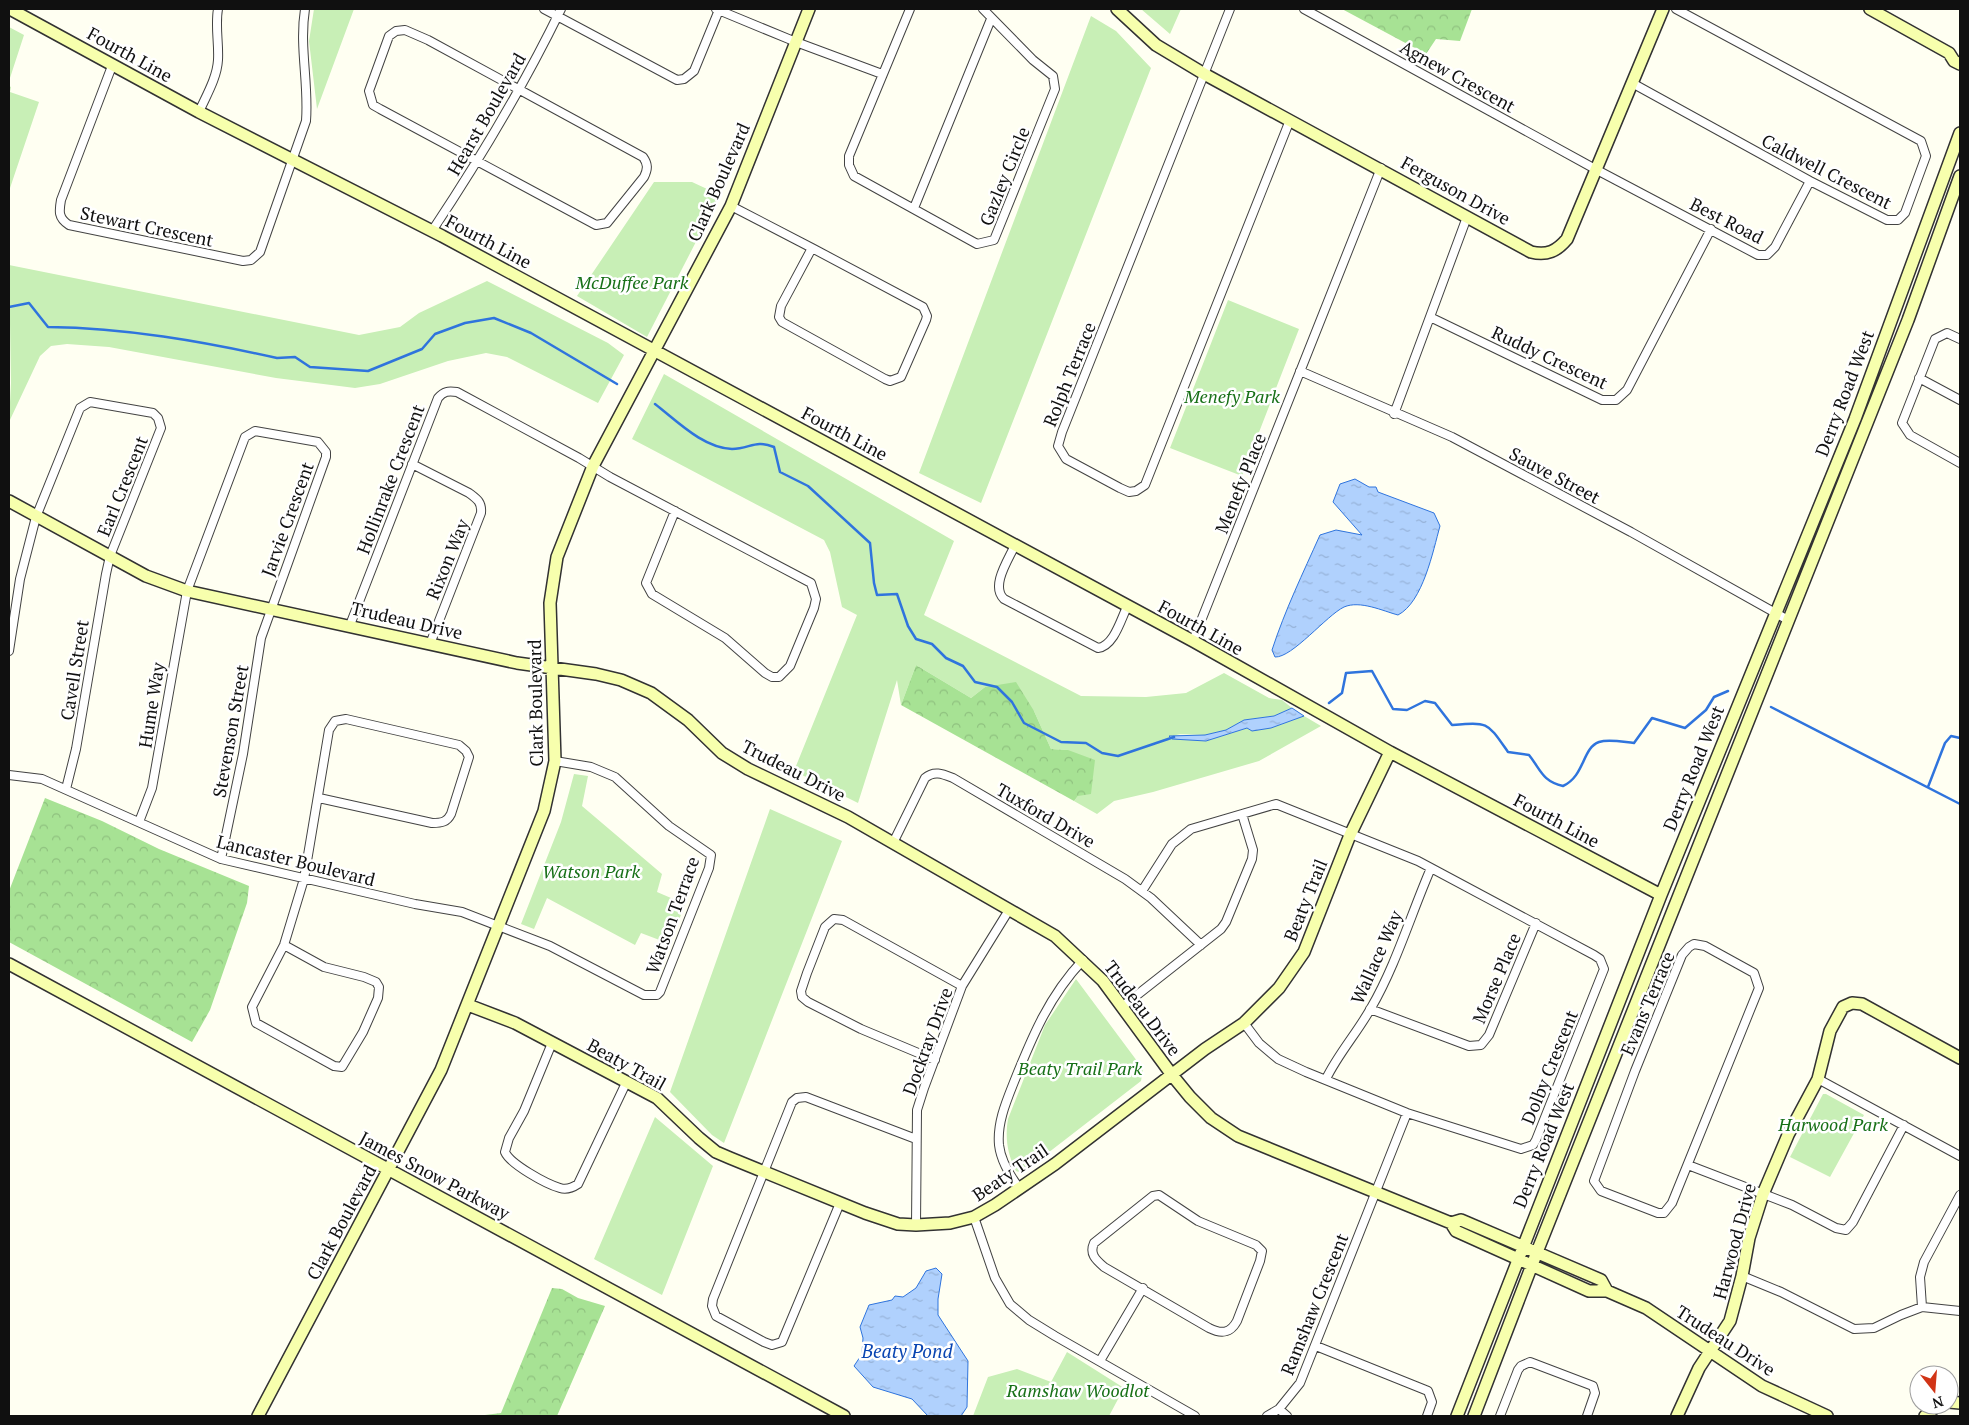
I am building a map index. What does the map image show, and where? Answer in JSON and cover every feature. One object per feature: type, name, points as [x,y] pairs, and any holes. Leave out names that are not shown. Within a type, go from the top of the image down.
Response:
[{"type":"street","name":"Fourth Line","points":[[10,9],[112,66],[432,231],[654,350],[1193,641],[1390,752],[1661,895]]},
{"type":"street","points":[[199,112],[217,71],[216,24],[218,9]]},
{"type":"street","points":[[294,160],[306,121],[308,103],[301,32],[305,9]]},
{"type":"street","points":[[544,9],[559,12],[677,80],[684,80],[694,71],[717,10],[882,74]]},
{"type":"street","name":"Clark Boulevard","points":[[258,1416],[441,1070],[499,926],[546,805],[556,762],[550,603],[553,572],[562,542],[593,466],[731,206],[809,9]]},
{"type":"street","name":"Gazley Circle","points":[[910,9],[849,156],[849,165],[854,176],[977,244],[994,240],[1055,89],[1055,82],[1049,72],[1033,60],[983,9]]},
{"type":"street","name":"Ferguson Drive","points":[[1116,9],[1156,44],[1206,75],[1380,168],[1531,252],[1549,253],[1560,247],[1568,239],[1663,9]]},
{"type":"street","points":[[1206,75],[1230,9]]},
{"type":"street","name":"Agnew Crescent","points":[[1304,9],[1597,170]]},
{"type":"street","name":"Caldwell Crescent","points":[[1632,83],[1810,181],[1888,220],[1898,220],[1905,213],[1926,156],[1926,149],[1921,141],[1676,9]]},
{"type":"street","points":[[1870,9],[1955,53],[1954,60],[1960,64]]},
{"type":"street","name":"Hearst Boulevard","points":[[432,231],[479,161],[520,91],[559,12]]},
{"type":"street","points":[[914,208],[991,18]]},
{"type":"street","points":[[405,30],[428,40],[520,91],[643,156],[647,162],[647,170],[644,177],[607,223],[599,226],[373,105],[369,91],[389,36],[396,31],[405,30]]},
{"type":"street","name":"Stewart Crescent","points":[[112,66],[61,200],[59,215],[69,225],[235,260],[251,260],[260,252],[294,160]]},
{"type":"street","name":"Rolph Terrace","points":[[1206,75],[1059,441],[1060,451],[1066,459],[1120,488],[1129,492],[1136,491],[1146,485],[1290,120]]},
{"type":"street","name":"Derry Road West","points":[[1457,1416],[1522,1245],[1735,708],[1854,419],[1960,133]]},
{"type":"street","name":"Menefy Place","points":[[1193,641],[1380,168]]},
{"type":"street","name":"Best Road","points":[[1597,170],[1758,255],[1766,255],[1775,247],[1810,181]]},
{"type":"street","name":"Derry Road West","points":[[1474,1416],[1750,714],[1908,320],[1960,176]]},
{"type":"street","points":[[731,206],[812,248],[923,307],[927,316],[926,320],[901,377],[890,380],[885,379],[782,322],[779,317],[781,306],[812,248]]},
{"type":"street","points":[[1394,414],[1467,217]]},
{"type":"street","name":"Ruddy Crescent","points":[[1430,317],[1602,400],[1616,400],[1627,390],[1711,229]]},
{"type":"street","points":[[1960,339],[1947,333],[1935,339],[1903,418],[1904,429],[1910,435],[1960,462]]},
{"type":"street","name":"Sauve Street","points":[[1300,372],[1452,438],[1631,532],[1788,620]]},
{"type":"street","points":[[1919,378],[1960,400]]},
{"type":"street","name":"Hollinrake Crescent","points":[[350,625],[438,398],[444,392],[457,392],[593,466]]},
{"type":"street","name":"Earl Crescent","points":[[36,517],[83,404],[90,402],[100,403],[153,413],[158,418],[161,428],[110,556]]},
{"type":"street","name":"Jarvie Crescent","points":[[186,591],[245,437],[255,431],[318,442],[326,452],[326,457],[271,609]]},
{"type":"street","name":"Rixon Way","points":[[412,464],[469,493],[482,506],[481,513],[430,644]]},
{"type":"street","points":[[593,466],[811,583],[816,599],[814,608],[790,666],[779,677],[772,677],[765,673],[725,638],[652,594],[646,583],[648,575],[675,511]]},
{"type":"street","name":"Trudeau Drive","points":[[9,501],[146,576],[186,591],[350,625],[517,663],[551,667],[621,680],[651,692],[688,720],[722,752],[748,769],[848,817],[1055,936],[1103,980],[1172,1075],[1212,1118],[1238,1136],[1451,1223],[1456,1231],[1590,1291],[1608,1291],[1646,1308],[1762,1386],[1827,1416]]},
{"type":"street","points":[[9,651],[20,579],[36,517]]},
{"type":"street","points":[[1015,545],[998,586],[999,594],[1004,599],[1098,648],[1106,646],[1110,642],[1127,607]]},
{"type":"street","name":"Cavell Street","points":[[66,789],[76,749],[102,588],[110,556]]},
{"type":"street","name":"Hume Way","points":[[139,822],[152,788],[186,591]]},
{"type":"street","name":"Stevenson Street","points":[[221,859],[243,754],[261,638],[271,609]]},
{"type":"street","points":[[284,945],[324,967],[364,977],[376,982],[379,987],[378,998],[363,1032],[342,1067],[334,1066],[265,1029],[254,1019],[252,1008],[284,945],[304,878],[329,730],[340,719],[459,745],[466,751],[469,757],[451,814],[448,820],[441,823],[432,823],[319,798]]},
{"type":"street","name":"Beaty Trail","points":[[468,1005],[515,1023],[657,1098],[698,1138],[716,1152],[882,1220],[916,1225],[950,1223],[974,1217],[1020,1189],[1205,1049],[1244,1023],[1279,988],[1304,952],[1350,836],[1390,752]]},
{"type":"street","name":"Watson Terrace","points":[[499,926],[550,946],[644,995],[656,995],[660,992],[709,868],[711,855],[669,826],[615,777],[591,766],[556,762]]},
{"type":"street","name":"Tuxford Drive","points":[[893,844],[925,778],[936,773],[943,774],[1113,871],[1142,891],[1201,945]]},
{"type":"street","name":"Lancaster Boulevard","points":[[9,775],[42,779],[221,859],[462,912],[499,926]]},
{"type":"street","name":"Dolby Crescent","points":[[1142,891],[1172,844],[1191,829],[1276,804],[1431,868],[1594,955],[1600,959],[1604,969],[1536,1140],[1532,1145],[1520,1149],[1406,1113],[1278,1059],[1259,1043],[1244,1023]]},
{"type":"street","points":[[1123,1006],[1201,945],[1226,922],[1252,859],[1253,850],[1242,814]]},
{"type":"street","name":"Wallace Way","points":[[1326,1079],[1384,983],[1431,868]]},
{"type":"street","name":"Dockray Drive","points":[[916,1225],[918,1110],[934,1060],[962,986],[1009,910]]},
{"type":"street","points":[[934,1060],[861,1029],[808,1002],[802,997],[801,991],[807,973],[825,927],[834,919],[843,920],[962,986]]},
{"type":"street","name":"Morse Place","points":[[1370,1009],[1470,1046],[1481,1045],[1489,1035],[1536,923]]},
{"type":"street","name":"Evans Terrace","points":[[1700,944],[1754,973],[1759,988],[1688,1165],[1672,1203],[1664,1213],[1652,1212],[1601,1191],[1594,1185],[1595,1176],[1631,1080],[1682,955],[1689,947],[1700,944]]},
{"type":"street","points":[[1020,1189],[1010,1176],[1000,1153],[998,1136],[1003,1113],[1036,1027],[1058,990],[1083,960]]},
{"type":"street","name":"James Snow Parkway","points":[[9,964],[844,1416]]},
{"type":"street","name":"Harwood Drive","points":[[1677,1416],[1686,1392],[1730,1321],[1742,1276],[1749,1238],[1763,1194],[1788,1135],[1818,1080],[1830,1031],[1841,1009],[1849,1003],[1862,1004],[1960,1058]]},
{"type":"street","points":[[552,1043],[524,1111],[509,1138],[505,1152],[510,1161],[560,1188],[573,1188],[578,1184],[626,1082]]},
{"type":"street","points":[[1818,1080],[1960,1156]]},
{"type":"street","points":[[840,1203],[782,1342],[777,1344],[764,1342],[716,1316],[712,1306],[792,1102],[802,1096],[916,1139]]},
{"type":"street","name":"Ramshaw Crescent","points":[[1267,1416],[1279,1409],[1300,1382],[1316,1346],[1406,1113]]},
{"type":"street","points":[[1688,1165],[1792,1205],[1836,1228],[1846,1230],[1853,1222],[1904,1125]]},
{"type":"street","points":[[1922,1307],[1920,1277],[1924,1262],[1960,1195]]},
{"type":"street","points":[[1153,1196],[1164,1197],[1198,1222],[1256,1245],[1262,1251],[1237,1321],[1233,1328],[1227,1332],[1209,1328],[1143,1288],[1095,1259],[1092,1247],[1102,1235],[1153,1196]]},
{"type":"street","points":[[974,1217],[995,1278],[1010,1304],[1029,1320],[1195,1416]]},
{"type":"street","name":"Trudeau Drive","points":[[1451,1223],[1461,1220],[1522,1245],[1601,1280],[1608,1291]]},
{"type":"street","points":[[1742,1276],[1781,1292],[1854,1330],[1874,1328],[1922,1307],[1960,1311]]},
{"type":"street","points":[[1100,1361],[1143,1288]]},
{"type":"street","points":[[1316,1346],[1428,1391],[1432,1402],[1426,1416]]},
{"type":"street","points":[[1500,1416],[1518,1370],[1521,1366],[1530,1362],[1593,1386],[1595,1393],[1587,1416]]},
{"type":"street","points":[[1279,1409],[1287,1416]]},
{"type":"green space","points":[[314,9],[354,9],[317,109],[309,41]]},
{"type":"green space","points":[[1141,9],[1181,9],[1170,34]]},
{"type":"green space","points":[[1342,9],[1472,9],[1460,41],[1436,39],[1426,54]]},
{"type":"green space","points":[[1091,16],[1116,31],[1151,68],[981,503],[919,473]]},
{"type":"green space","points":[[9,27],[24,35],[9,81]]},
{"type":"green space","points":[[9,86],[11,87],[10,92],[39,102],[9,191]]},
{"type":"green space","name":"McDuffee Park","points":[[654,182],[692,182],[720,195],[647,337],[577,296]]},
{"type":"green space","points":[[9,265],[359,335],[400,327],[419,313],[487,281],[608,343],[624,355],[598,403],[507,357],[486,353],[448,361],[380,384],[355,388],[276,378],[109,347],[67,344],[51,346],[40,356],[9,422],[11,383]]},
{"type":"green space","name":"Menefy Park","points":[[1228,300],[1299,329],[1242,476],[1170,448]]},
{"type":"green space","points":[[664,374],[954,541],[924,615],[1081,696],[1146,697],[1186,693],[1224,673],[1269,698],[1282,700],[1292,708],[1274,716],[1244,720],[1226,730],[1205,735],[1176,734],[1206,741],[1247,728],[1271,728],[1304,716],[1321,726],[1259,761],[1153,792],[1114,801],[1097,814],[1074,801],[1078,796],[1068,750],[1051,749],[1034,711],[985,687],[971,698],[916,665],[901,705],[897,680],[858,803],[794,771],[857,615],[842,607],[830,552],[824,540],[632,439]]},
{"type":"green space","points":[[916,665],[971,698],[985,687],[1016,682],[1034,711],[1051,749],[1068,750],[1095,760],[1091,794],[1078,796],[1074,801],[901,705]]},
{"type":"green space","name":"Watson Park","points":[[574,774],[588,776],[582,806],[662,874],[657,892],[685,904],[670,944],[641,933],[635,945],[547,898],[534,929],[521,924],[561,822]]},
{"type":"green space","points":[[45,798],[102,821],[159,849],[249,886],[247,903],[210,1010],[192,1042],[9,942],[9,891]]},
{"type":"green space","points":[[770,809],[842,841],[724,1143],[712,1135],[670,1092]]},
{"type":"green space","name":"Beaty Trail Park","points":[[1076,979],[1143,1069],[1141,1081],[1022,1173],[1016,1171],[1009,1152],[1007,1139],[1008,1119],[1045,1025]]},
{"type":"green space","name":"Harwood Park","points":[[1823,1094],[1864,1115],[1830,1177],[1790,1157]]},
{"type":"green space","points":[[655,1117],[713,1166],[662,1295],[594,1259]]},
{"type":"green space","points":[[552,1288],[562,1289],[578,1298],[605,1306],[557,1416],[477,1416],[501,1413]]},
{"type":"green space","name":"Ramshaw Woodlot","points":[[1067,1352],[1124,1388],[1109,1416],[973,1416],[988,1377],[1017,1369],[1051,1382]]},
{"type":"water","points":[[1355,479],[1369,487],[1376,487],[1378,492],[1434,513],[1440,526],[1426,575],[1414,599],[1398,615],[1364,605],[1344,607],[1328,618],[1291,651],[1275,657],[1272,650],[1277,635],[1320,535],[1336,530],[1362,535],[1333,502],[1340,484]]},
{"type":"water","points":[[1292,708],[1304,716],[1271,728],[1252,731],[1247,728],[1206,741],[1172,739],[1169,736],[1205,735],[1226,730],[1244,720],[1274,716]]},
{"type":"water","name":"Beaty Pond","points":[[936,1268],[942,1274],[938,1299],[938,1315],[968,1361],[967,1407],[961,1416],[928,1416],[912,1399],[873,1387],[854,1366],[862,1354],[863,1338],[860,1327],[869,1305],[892,1300],[895,1296],[903,1297],[916,1288],[926,1271]]},
{"type":"waterway","points":[[9,307],[29,303],[48,327],[106,330],[163,336],[277,358],[295,357],[310,367],[368,371],[422,349],[435,334],[465,323],[494,318],[531,333],[617,384]]},
{"type":"waterway","points":[[655,404],[681,425],[711,444],[732,449],[757,444],[774,447],[780,472],[808,486],[870,543],[877,595],[897,594],[908,626],[916,639],[932,644],[946,658],[963,666],[975,682],[997,687],[1012,702],[1024,723],[1061,742],[1086,743],[1102,753],[1118,756],[1174,737]]},
{"type":"waterway","points":[[1329,703],[1342,693],[1346,673],[1372,671],[1393,709],[1407,710],[1425,701],[1435,703],[1452,725],[1480,724],[1486,726],[1491,729],[1508,752],[1529,755],[1546,778],[1563,786],[1576,776],[1593,745],[1603,741],[1634,743],[1652,718],[1685,728],[1706,710],[1714,697],[1728,691]]},
{"type":"waterway","points":[[1771,707],[1960,804]]},
{"type":"waterway","points":[[1928,787],[1945,743],[1951,736],[1960,738]]}]
